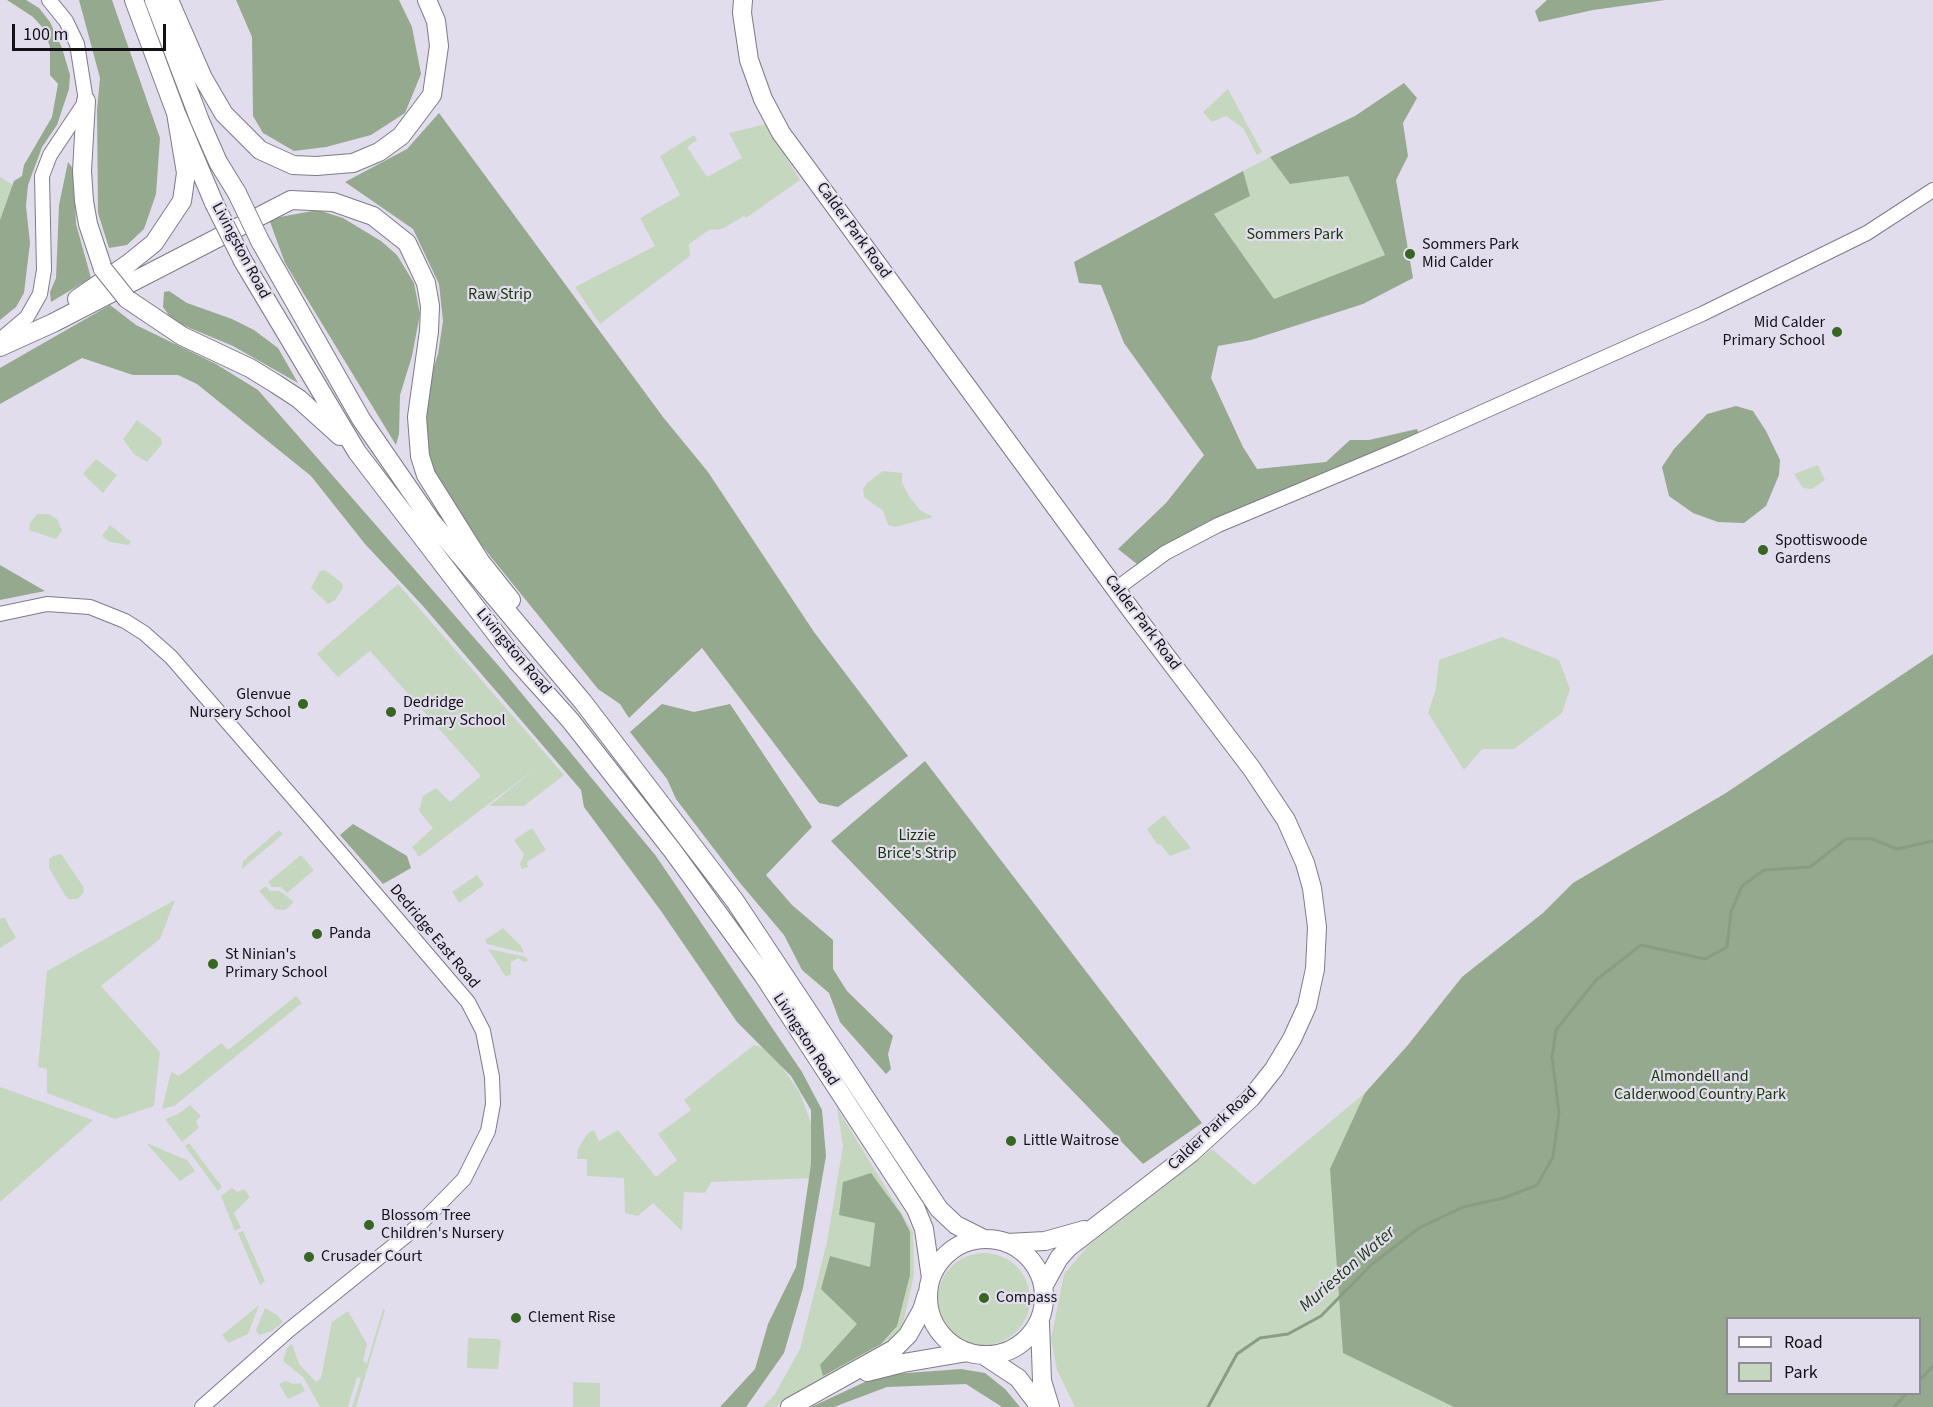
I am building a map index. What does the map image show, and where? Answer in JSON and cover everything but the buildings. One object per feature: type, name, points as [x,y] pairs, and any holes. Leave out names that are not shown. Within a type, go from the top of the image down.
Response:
[{"type":"main road","points":[[153,2],[224,114],[260,150],[293,165],[316,166],[352,163],[379,152],[401,136],[432,95],[438,46],[436,21],[426,0]]},
{"type":"main road","name":"Calder Park Road","points":[[743,0],[742,13],[749,60],[763,99],[781,133],[1116,590],[1252,769],[1286,820],[1305,863],[1312,888],[1317,949],[1309,996],[1300,1023],[1284,1054],[1251,1098],[1174,1167],[1094,1227],[1059,1258],[1044,1285]]},
{"type":"main road","name":"Livingston Road","points":[[153,2],[176,113],[213,203],[243,261],[357,452],[516,660],[570,720],[722,916],[916,1209],[924,1229],[930,1282]]},
{"type":"main road","name":"Livingston Road","points":[[153,2],[218,162],[361,419],[398,476],[465,565],[583,702],[735,901],[939,1209],[956,1225],[984,1239]]},
{"type":"main road","points":[[86,101],[82,171],[84,201],[88,224],[103,269],[127,299],[182,336],[250,368],[299,399],[357,452]]},
{"type":"main road","points":[[36,329],[154,243],[182,201],[186,172],[176,113]]},
{"type":"main road","points":[[0,347],[53,323],[291,200],[333,202],[373,216],[406,243],[426,283],[430,306],[429,331],[417,417],[420,456],[426,475],[480,561],[539,637],[583,702]]},
{"type":"main road","points":[[790,1407],[894,1349],[908,1335],[922,1310],[934,1269],[952,1250],[967,1242],[984,1239],[1007,1243],[1045,1241],[1094,1227]]},
{"type":"main road","points":[[1007,1243],[1031,1259],[1044,1285],[1045,1298],[1040,1322],[1042,1381],[1050,1407]]},
{"type":"main road","points":[[930,1282],[928,1306],[934,1324],[944,1338],[1018,1378],[1041,1407]]},
{"type":"main road","points":[[831,1385],[881,1367],[975,1354],[1001,1354],[1020,1345],[1040,1322]]},
{"type":"street","points":[[0,339],[27,317],[40,294],[44,270],[42,177],[50,155],[86,101],[76,44],[66,21],[49,0]]},
{"type":"street","points":[[1116,590],[1165,552],[1218,525],[1391,453],[1702,314],[1866,233],[1933,190]]},
{"type":"street","name":"Dedridge East Road","points":[[0,614],[47,604],[90,607],[125,621],[144,633],[171,657],[468,1002],[483,1031],[492,1077],[493,1104],[489,1131],[464,1179],[418,1226],[289,1330],[202,1407]]},
{"type":"green space","points":[[7,0],[26,0],[39,8],[50,22],[62,48],[70,75],[69,89],[57,125],[42,147],[28,185],[26,206],[30,243],[24,293],[16,307],[0,320],[0,220],[14,181],[22,176],[24,165],[52,117],[58,84],[50,75],[50,47],[44,29],[33,17]]},
{"type":"green space","points":[[79,0],[112,0],[160,138],[156,194],[144,229],[127,245],[109,248],[98,213],[97,110],[100,78]]},
{"type":"green space","points":[[236,0],[399,0],[412,27],[421,74],[405,113],[371,135],[326,147],[294,151],[263,133],[253,116],[252,37]]},
{"type":"green space","points":[[1547,0],[1665,0],[1593,10],[1539,22],[1535,11]]},
{"type":"green space","points":[[1404,83],[1417,98],[1403,123],[1408,156],[1396,180],[1413,278],[1363,304],[1251,340],[1218,346],[1211,378],[1243,447],[1257,469],[1326,462],[1350,440],[1369,440],[1417,429],[1420,435],[1212,522],[1137,564],[1118,549],[1166,503],[1204,455],[1124,343],[1101,285],[1079,283],[1074,262],[1243,171],[1250,196],[1214,214],[1274,299],[1385,255],[1348,176],[1290,184],[1270,157],[1355,116]]},
{"type":"green space","points":[[1228,89],[1262,152],[1257,155],[1243,128],[1226,116],[1212,122],[1203,112]]},
{"type":"green space","name":"Raw Strip","points":[[439,113],[663,417],[708,472],[814,632],[908,756],[838,807],[819,803],[702,648],[629,718],[620,704],[598,689],[461,520],[435,478],[424,432],[426,391],[438,354],[443,321],[439,284],[413,229],[345,182],[407,149]]},
{"type":"green space","points":[[766,124],[800,180],[746,218],[744,216],[722,229],[709,230],[689,244],[690,256],[600,324],[575,287],[655,246],[640,218],[680,195],[660,156],[694,135],[697,140],[687,147],[707,177],[742,158],[729,133]]},
{"type":"green space","name":"Sommers Park","points":[[1270,157],[1290,184],[1348,176],[1385,255],[1274,299],[1214,214],[1249,196],[1243,171]]},
{"type":"green space","points":[[68,162],[74,170],[76,224],[91,278],[51,302],[50,292],[56,278],[59,205]]},
{"type":"green space","points":[[0,177],[13,185],[0,220]]},
{"type":"green space","points":[[318,210],[343,218],[381,241],[397,255],[414,283],[420,314],[412,356],[400,395],[399,434],[396,445],[285,263],[269,219]]},
{"type":"green space","points":[[169,291],[187,303],[232,319],[254,330],[278,348],[298,383],[233,346],[173,321],[163,307],[164,292]]},
{"type":"green space","points":[[110,305],[136,325],[216,364],[258,390],[504,672],[656,856],[802,1072],[822,1110],[826,1156],[803,1288],[784,1353],[746,1407],[720,1407],[755,1369],[768,1324],[796,1267],[811,1164],[811,1110],[791,1076],[737,1022],[661,911],[584,807],[581,790],[423,606],[365,544],[311,476],[197,384],[178,375],[133,375],[82,358],[0,404],[0,368]]},
{"type":"green space","points":[[1736,406],[1753,411],[1766,431],[1780,460],[1779,475],[1766,506],[1744,523],[1718,522],[1693,513],[1669,496],[1662,467],[1674,449],[1707,414]]},
{"type":"green space","points":[[137,420],[161,438],[162,444],[147,462],[134,454],[123,439]]},
{"type":"green space","points":[[96,459],[117,475],[103,493],[83,474]]},
{"type":"green space","points":[[1818,465],[1825,480],[1812,489],[1803,488],[1794,474]]},
{"type":"green space","points":[[883,471],[902,473],[902,483],[909,496],[920,510],[933,517],[895,527],[888,525],[883,511],[864,497],[863,489]]},
{"type":"green space","points":[[37,514],[49,514],[58,520],[62,531],[56,539],[29,530],[30,523]]},
{"type":"green space","points":[[110,525],[131,542],[129,545],[110,542],[102,536]]},
{"type":"green space","points":[[0,565],[45,591],[0,600]]},
{"type":"green space","points":[[325,570],[342,583],[343,588],[335,600],[328,604],[311,588],[320,571]]},
{"type":"green space","points":[[398,584],[564,775],[524,806],[489,806],[536,768],[419,857],[412,847],[433,828],[419,811],[423,796],[436,788],[450,802],[481,776],[370,651],[338,677],[317,654]]},
{"type":"green space","points":[[1502,637],[1559,660],[1570,689],[1562,713],[1514,749],[1482,749],[1464,770],[1428,713],[1436,689],[1439,660]]},
{"type":"green space","name":"Almondell and Calderwood Country Park","points":[[1933,654],[1933,1407],[1075,1407],[1057,1370],[1051,1339],[1064,1274],[1089,1245],[1212,1149],[1254,1185],[1365,1093],[1408,1045],[1462,977],[1543,913],[1573,883],[1726,793]]},
{"type":"green space","name":"Almondell and Calderwood Country Park","points":[[1933,654],[1933,1407],[1454,1407],[1343,1353],[1330,1169],[1365,1093],[1408,1045],[1462,977],[1543,913],[1573,883],[1726,793]]},
{"type":"green space","points":[[662,704],[694,712],[730,704],[812,827],[766,875],[792,905],[833,940],[833,969],[847,991],[893,1036],[888,1054],[891,1069],[886,1074],[840,1022],[829,993],[802,970],[784,935],[740,883],[676,799],[667,779],[630,732]]},
{"type":"green space","name":"Lizzie Brice's Strip","points":[[925,761],[1202,1123],[1143,1164],[831,841]]},
{"type":"green space","points":[[1164,815],[1191,848],[1170,856],[1161,845],[1157,844],[1147,829]]},
{"type":"green space","points":[[353,824],[407,856],[411,868],[383,884],[340,835]]},
{"type":"green space","points":[[532,828],[546,850],[527,862],[528,867],[522,869],[520,864],[524,854],[514,840]]},
{"type":"green space","points":[[279,830],[283,834],[242,869],[243,861]]},
{"type":"green space","points":[[61,854],[83,886],[84,892],[78,899],[69,899],[65,895],[49,868],[49,859]]},
{"type":"green space","points":[[301,855],[314,870],[287,893],[281,887],[272,887],[268,882]]},
{"type":"green space","points":[[477,875],[484,885],[459,903],[452,892]]},
{"type":"green space","points":[[266,886],[270,891],[280,891],[294,902],[285,910],[275,909],[259,891]]},
{"type":"green space","points":[[175,900],[160,939],[101,986],[160,1052],[154,1106],[115,1119],[47,1093],[47,1069],[38,1067],[47,971]]},
{"type":"green space","points":[[4,917],[16,938],[0,948],[0,919]]},
{"type":"green space","points":[[503,928],[521,946],[524,953],[487,944],[485,940]]},
{"type":"green space","points":[[488,949],[526,957],[528,961],[524,962],[518,958],[511,962],[511,974],[506,977]]},
{"type":"green space","points":[[296,996],[302,1003],[174,1106],[162,1109],[171,1072],[179,1076],[221,1043],[228,1050]]},
{"type":"green space","points":[[754,1045],[770,1050],[800,1093],[812,1126],[813,1178],[711,1182],[705,1193],[684,1192],[682,1231],[653,1203],[638,1216],[625,1213],[624,1178],[587,1176],[587,1159],[577,1159],[578,1149],[587,1134],[594,1130],[599,1141],[618,1130],[656,1177],[677,1160],[658,1134],[691,1110],[684,1100]]},
{"type":"green space","points":[[0,1087],[93,1120],[0,1202]]},
{"type":"green space","points":[[190,1105],[201,1116],[196,1121],[199,1128],[182,1142],[165,1119],[178,1114]]},
{"type":"green space","points":[[837,1108],[913,1232],[914,1275],[902,1328],[883,1348],[775,1407],[763,1407],[775,1394],[800,1349],[827,1242],[843,1146]]},
{"type":"green space","points":[[146,1143],[187,1160],[195,1171],[180,1181]]},
{"type":"green space","points":[[189,1143],[222,1187],[218,1191],[185,1146]]},
{"type":"green space","points":[[871,1173],[901,1214],[910,1232],[910,1275],[897,1326],[881,1344],[823,1376],[820,1365],[857,1324],[821,1289],[830,1256],[870,1267],[875,1223],[839,1215],[843,1182]]},
{"type":"green space","points":[[232,1188],[237,1192],[244,1189],[250,1197],[234,1213],[241,1228],[235,1231],[221,1196]]},
{"type":"green space","points":[[243,1231],[265,1281],[260,1285],[238,1233]]},
{"type":"green space","points":[[984,1253],[1002,1257],[1017,1266],[1026,1281],[1030,1299],[1026,1317],[1017,1332],[1002,1341],[984,1345],[966,1341],[951,1332],[942,1317],[938,1299],[942,1281],[951,1266],[966,1257]]},
{"type":"green space","points":[[259,1305],[248,1334],[228,1343],[222,1335]]},
{"type":"green space","points":[[265,1308],[277,1315],[283,1322],[272,1331],[259,1335],[256,1330]]},
{"type":"green space","points":[[383,1309],[385,1310],[356,1407],[352,1407],[361,1378],[357,1377],[348,1407],[320,1407],[303,1377],[283,1361],[287,1348],[292,1344],[299,1364],[316,1382],[321,1378],[332,1322],[348,1311],[367,1344],[363,1361],[367,1363]]},
{"type":"green space","points":[[468,1338],[501,1341],[498,1369],[467,1368]]},
{"type":"green space","points":[[961,1369],[985,1373],[1005,1389],[1020,1407],[1002,1407],[966,1384],[887,1387],[834,1407],[811,1407],[880,1375]]},
{"type":"green space","points":[[286,1381],[293,1384],[301,1383],[305,1391],[288,1399],[279,1384]]},
{"type":"green space","points":[[573,1382],[600,1383],[600,1407],[573,1407]]},
{"type":"waterway","name":"Murieston Water","points":[[1208,1407],[1237,1354],[1260,1338],[1288,1334],[1321,1316],[1372,1264],[1419,1228],[1463,1207],[1504,1198],[1537,1185],[1553,1157],[1559,1113],[1552,1057],[1556,1030],[1596,980],[1641,945],[1705,959],[1727,947],[1731,912],[1742,886],[1764,870],[1810,867],[1846,839],[1872,839],[1897,849],[1933,841]]},
{"type":"waterway","points":[[1921,1379],[1933,1366]]},
{"type":"waterway","points":[[1894,1407],[1905,1395]]},
{"type":"place","name":"Sommers Park Mid Calder","points":[[1410,254]]},
{"type":"place","name":"Mid Calder Primary School","points":[[1837,332]]},
{"type":"place","name":"Spottiswoode Gardens","points":[[1763,550]]},
{"type":"place","name":"Glenvue Nursery School","points":[[303,704]]},
{"type":"place","name":"Dedridge Primary School","points":[[391,712]]},
{"type":"place","name":"Panda","points":[[317,934]]},
{"type":"place","name":"St Ninian's Primary School","points":[[213,964]]},
{"type":"place","name":"Little Waitrose","points":[[1011,1141]]},
{"type":"place","name":"Blossom Tree Children's Nursery","points":[[369,1225]]},
{"type":"place","name":"Crusader Court","points":[[309,1257]]},
{"type":"place","name":"Compass","points":[[984,1298]]},
{"type":"place","name":"Clement Rise","points":[[516,1318]]}]
